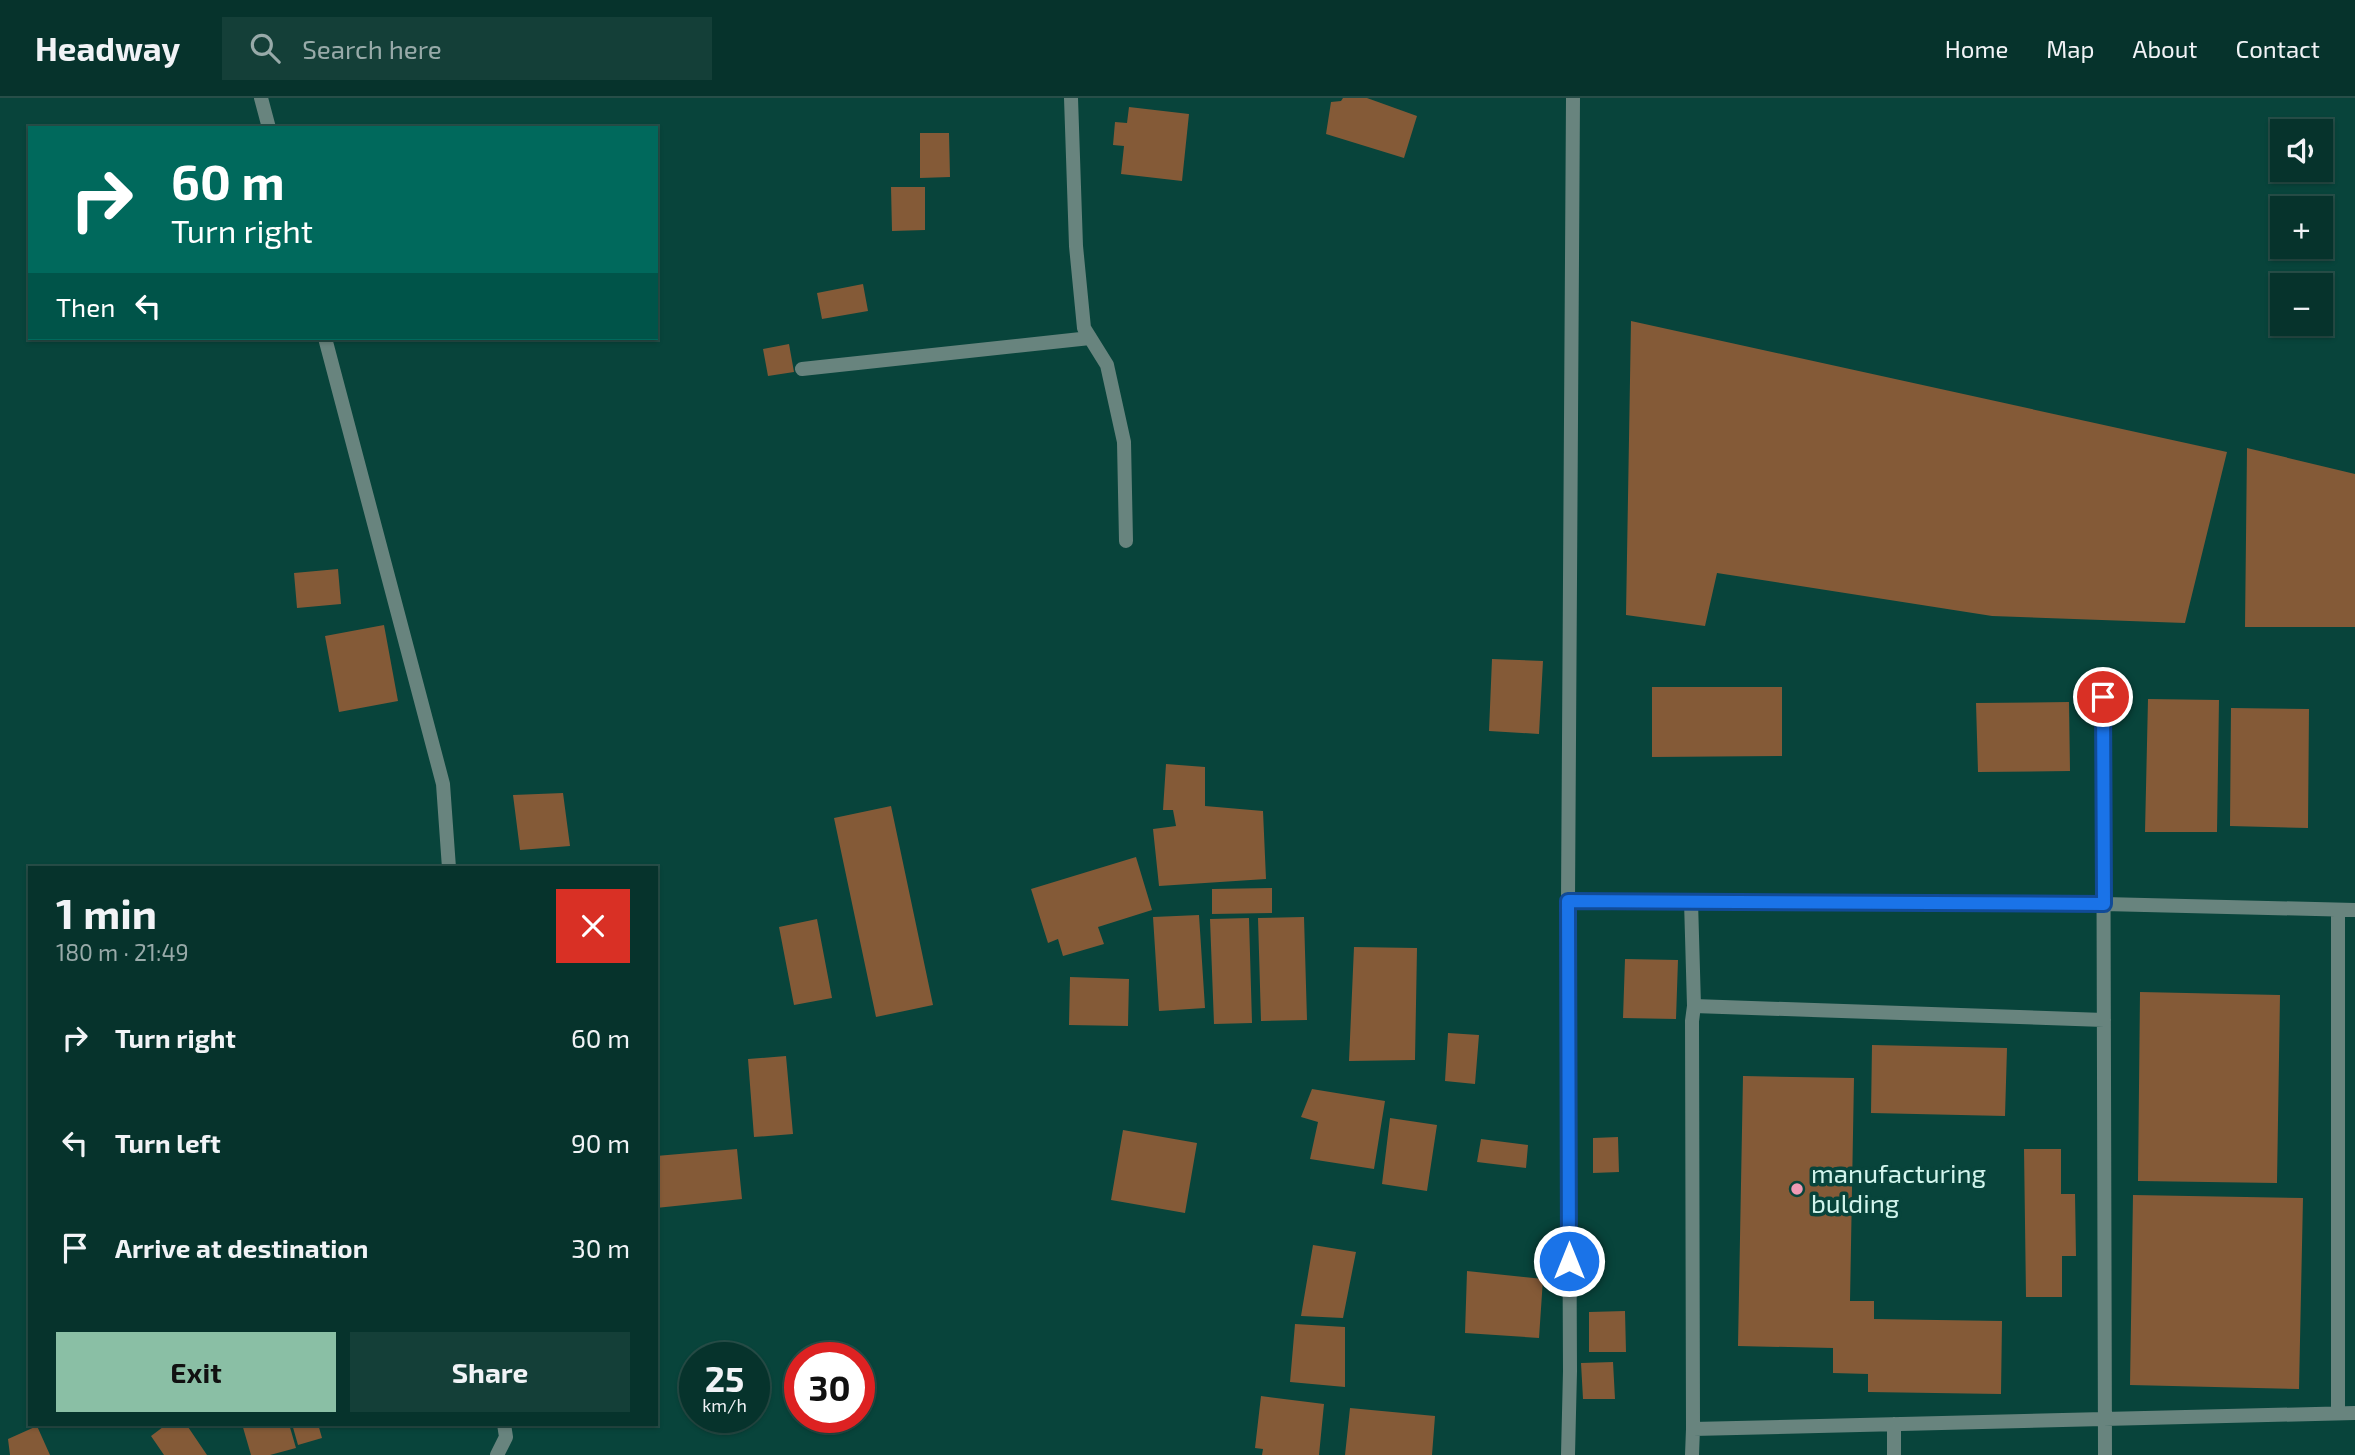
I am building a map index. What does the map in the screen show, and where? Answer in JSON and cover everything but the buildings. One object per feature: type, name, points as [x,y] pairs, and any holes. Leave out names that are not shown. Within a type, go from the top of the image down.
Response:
[{"type":"street","points":[[261,98],[268,126]]},
{"type":"street","points":[[1071,98],[1076,246],[1084,328],[1107,365],[1124,442],[1126,541]]},
{"type":"street","points":[[1568,1455],[1573,98]]},
{"type":"street","points":[[802,369],[1090,338]]},
{"type":"street","points":[[326,340],[443,784],[449,866]]},
{"type":"street","points":[[2103,697],[2105,1455]]},
{"type":"street","points":[[1568,901],[2104,904],[2355,911]]},
{"type":"street","points":[[1691,901],[1694,1006],[1692,1455]]},
{"type":"street","points":[[2338,910],[2338,1413]]},
{"type":"street","points":[[1694,1006],[2104,1020]]},
{"type":"street","points":[[1692,1429],[2355,1413]]},
{"type":"street","points":[[1894,1424],[1894,1455]]},
{"type":"street","points":[[496,1455],[506,1437],[504,1426]]},
{"type":"place","name":"manufacturing bulding","points":[[1797,1189]]},
{"type":"route","points":[[1569,1261],[1568,901],[2104,904],[2103,697]]}]
